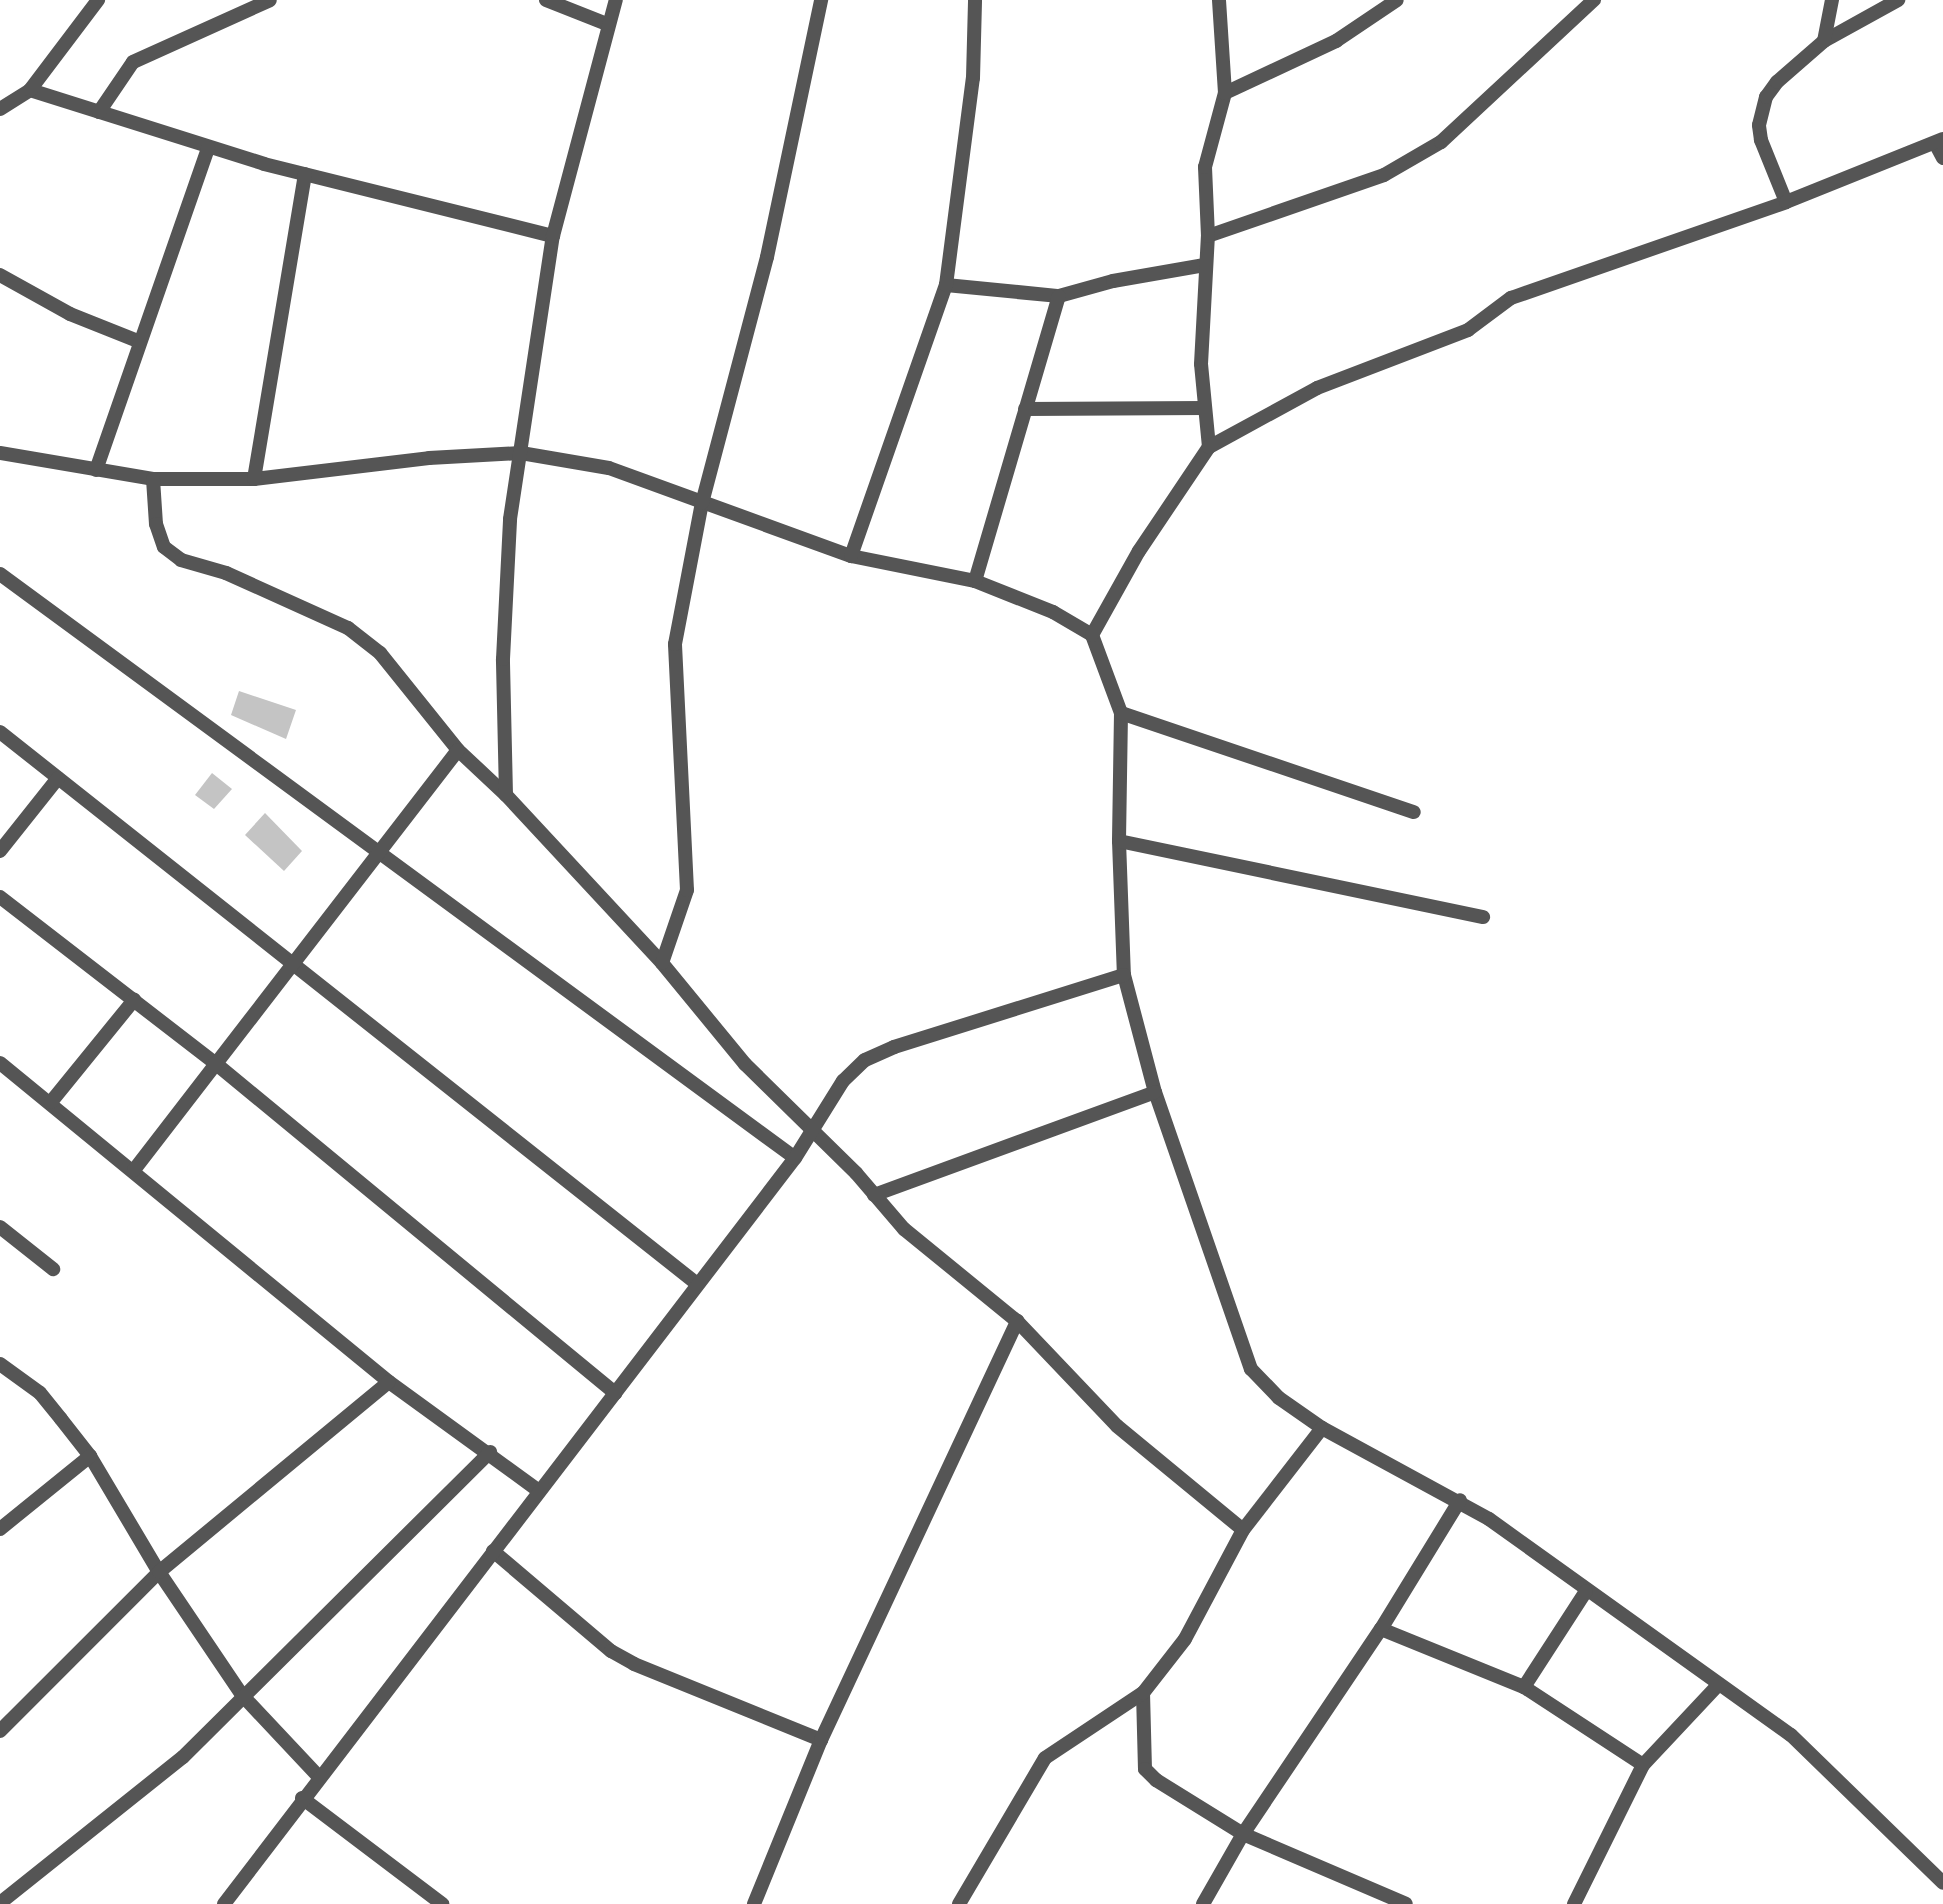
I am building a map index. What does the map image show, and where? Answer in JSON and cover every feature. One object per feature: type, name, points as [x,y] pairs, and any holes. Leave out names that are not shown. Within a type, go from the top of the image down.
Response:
[{"type":"street","points":[[0,109],[30,90],[98,0]]},
{"type":"street","points":[[99,112],[133,62],[270,0]]},
{"type":"street","points":[[546,0],[607,24]]},
{"type":"street","points":[[506,795],[503,646],[510,519],[553,236],[607,24],[616,0]]},
{"type":"street","points":[[662,963],[687,890],[675,644],[702,503],[767,257],[821,0]]},
{"type":"street","points":[[851,556],[946,285],[973,78],[975,0]]},
{"type":"street","points":[[1209,447],[1201,365],[1208,236],[1205,167],[1224,93],[1219,0]]},
{"type":"street","points":[[1224,93],[1336,41],[1397,0]]},
{"type":"street","points":[[1208,236],[1384,175],[1441,142],[1594,0]]},
{"type":"street","points":[[1824,41],[1832,0]]},
{"type":"street","points":[[1786,202],[1761,140],[1766,97],[1824,41],[1898,0]]},
{"type":"street","points":[[30,90],[208,148],[553,236]]},
{"type":"street","points":[[1091,635],[1139,551],[1209,447],[1317,388],[1468,330],[1511,298],[1786,202],[1939,141],[1943,158]]},
{"type":"street","points":[[96,470],[208,148]]},
{"type":"street","points":[[254,479],[305,174]]},
{"type":"street","points":[[946,285],[1059,296],[1113,281],[1205,265]]},
{"type":"street","points":[[0,275],[70,314],[140,342]]},
{"type":"street","points":[[975,581],[1059,296]]},
{"type":"street","points":[[1025,409],[1205,408]]},
{"type":"street","points":[[0,453],[153,479],[254,479],[416,459],[521,453],[609,468],[851,556],[975,581],[1053,612],[1091,635],[1121,713],[1119,841],[1124,975],[1155,1092],[1251,1369],[1279,1398],[1322,1428],[1460,1500],[1791,1735],[1943,1883]]},
{"type":"street","points":[[153,479],[156,524],[164,547],[181,560],[226,573],[348,628],[380,653],[458,750],[506,795],[662,963],[745,1064],[913,1237],[1017,1321],[1117,1426],[1243,1530]]},
{"type":"street","points":[[0,574],[378,856],[795,1158]]},
{"type":"street","points":[[1121,713],[1414,812]]},
{"type":"street","points":[[0,732],[696,1283]]},
{"type":"street","points":[[134,1170],[458,750]]},
{"type":"street","points":[[0,851],[58,778]]},
{"type":"street","points":[[1119,841],[1483,917]]},
{"type":"street","points":[[0,897],[215,1063],[615,1392]]},
{"type":"street","points":[[224,1904],[696,1283],[795,1158],[843,1081],[865,1060],[1124,975]]},
{"type":"street","points":[[51,1102],[134,1000]]},
{"type":"street","points":[[0,1063],[134,1170],[389,1382],[490,1452],[539,1491]]},
{"type":"street","points":[[874,1195],[1155,1092]]},
{"type":"street","points":[[0,1227],[53,1269]]},
{"type":"street","points":[[754,1904],[821,1740],[1017,1321]]},
{"type":"street","points":[[0,1364],[40,1392],[90,1456],[159,1572],[242,1695],[319,1777]]},
{"type":"street","points":[[0,1731],[159,1572],[389,1382]]},
{"type":"street","points":[[959,1904],[1045,1758],[1143,1693],[1185,1639],[1243,1530],[1322,1428]]},
{"type":"street","points":[[0,1903],[183,1757],[242,1695],[490,1452]]},
{"type":"street","points":[[0,1529],[90,1456]]},
{"type":"street","points":[[1203,1904],[1243,1834],[1381,1629],[1460,1500]]},
{"type":"street","points":[[493,1551],[611,1651],[642,1669],[821,1740]]},
{"type":"street","points":[[1524,1687],[1586,1591]]},
{"type":"street","points":[[1381,1629],[1524,1687],[1643,1765]]},
{"type":"street","points":[[1574,1904],[1643,1765],[1718,1685]]},
{"type":"street","points":[[1143,1693],[1145,1769],[1156,1780],[1243,1834],[1406,1904]]},
{"type":"street","points":[[302,1798],[426,1899],[442,1904]]},
{"type":"building","points":[[239,691],[296,710],[286,739],[231,715]]},
{"type":"building","points":[[212,773],[232,789],[214,809],[195,795]]},
{"type":"building","points":[[265,813],[302,851],[284,871],[245,835]]}]
